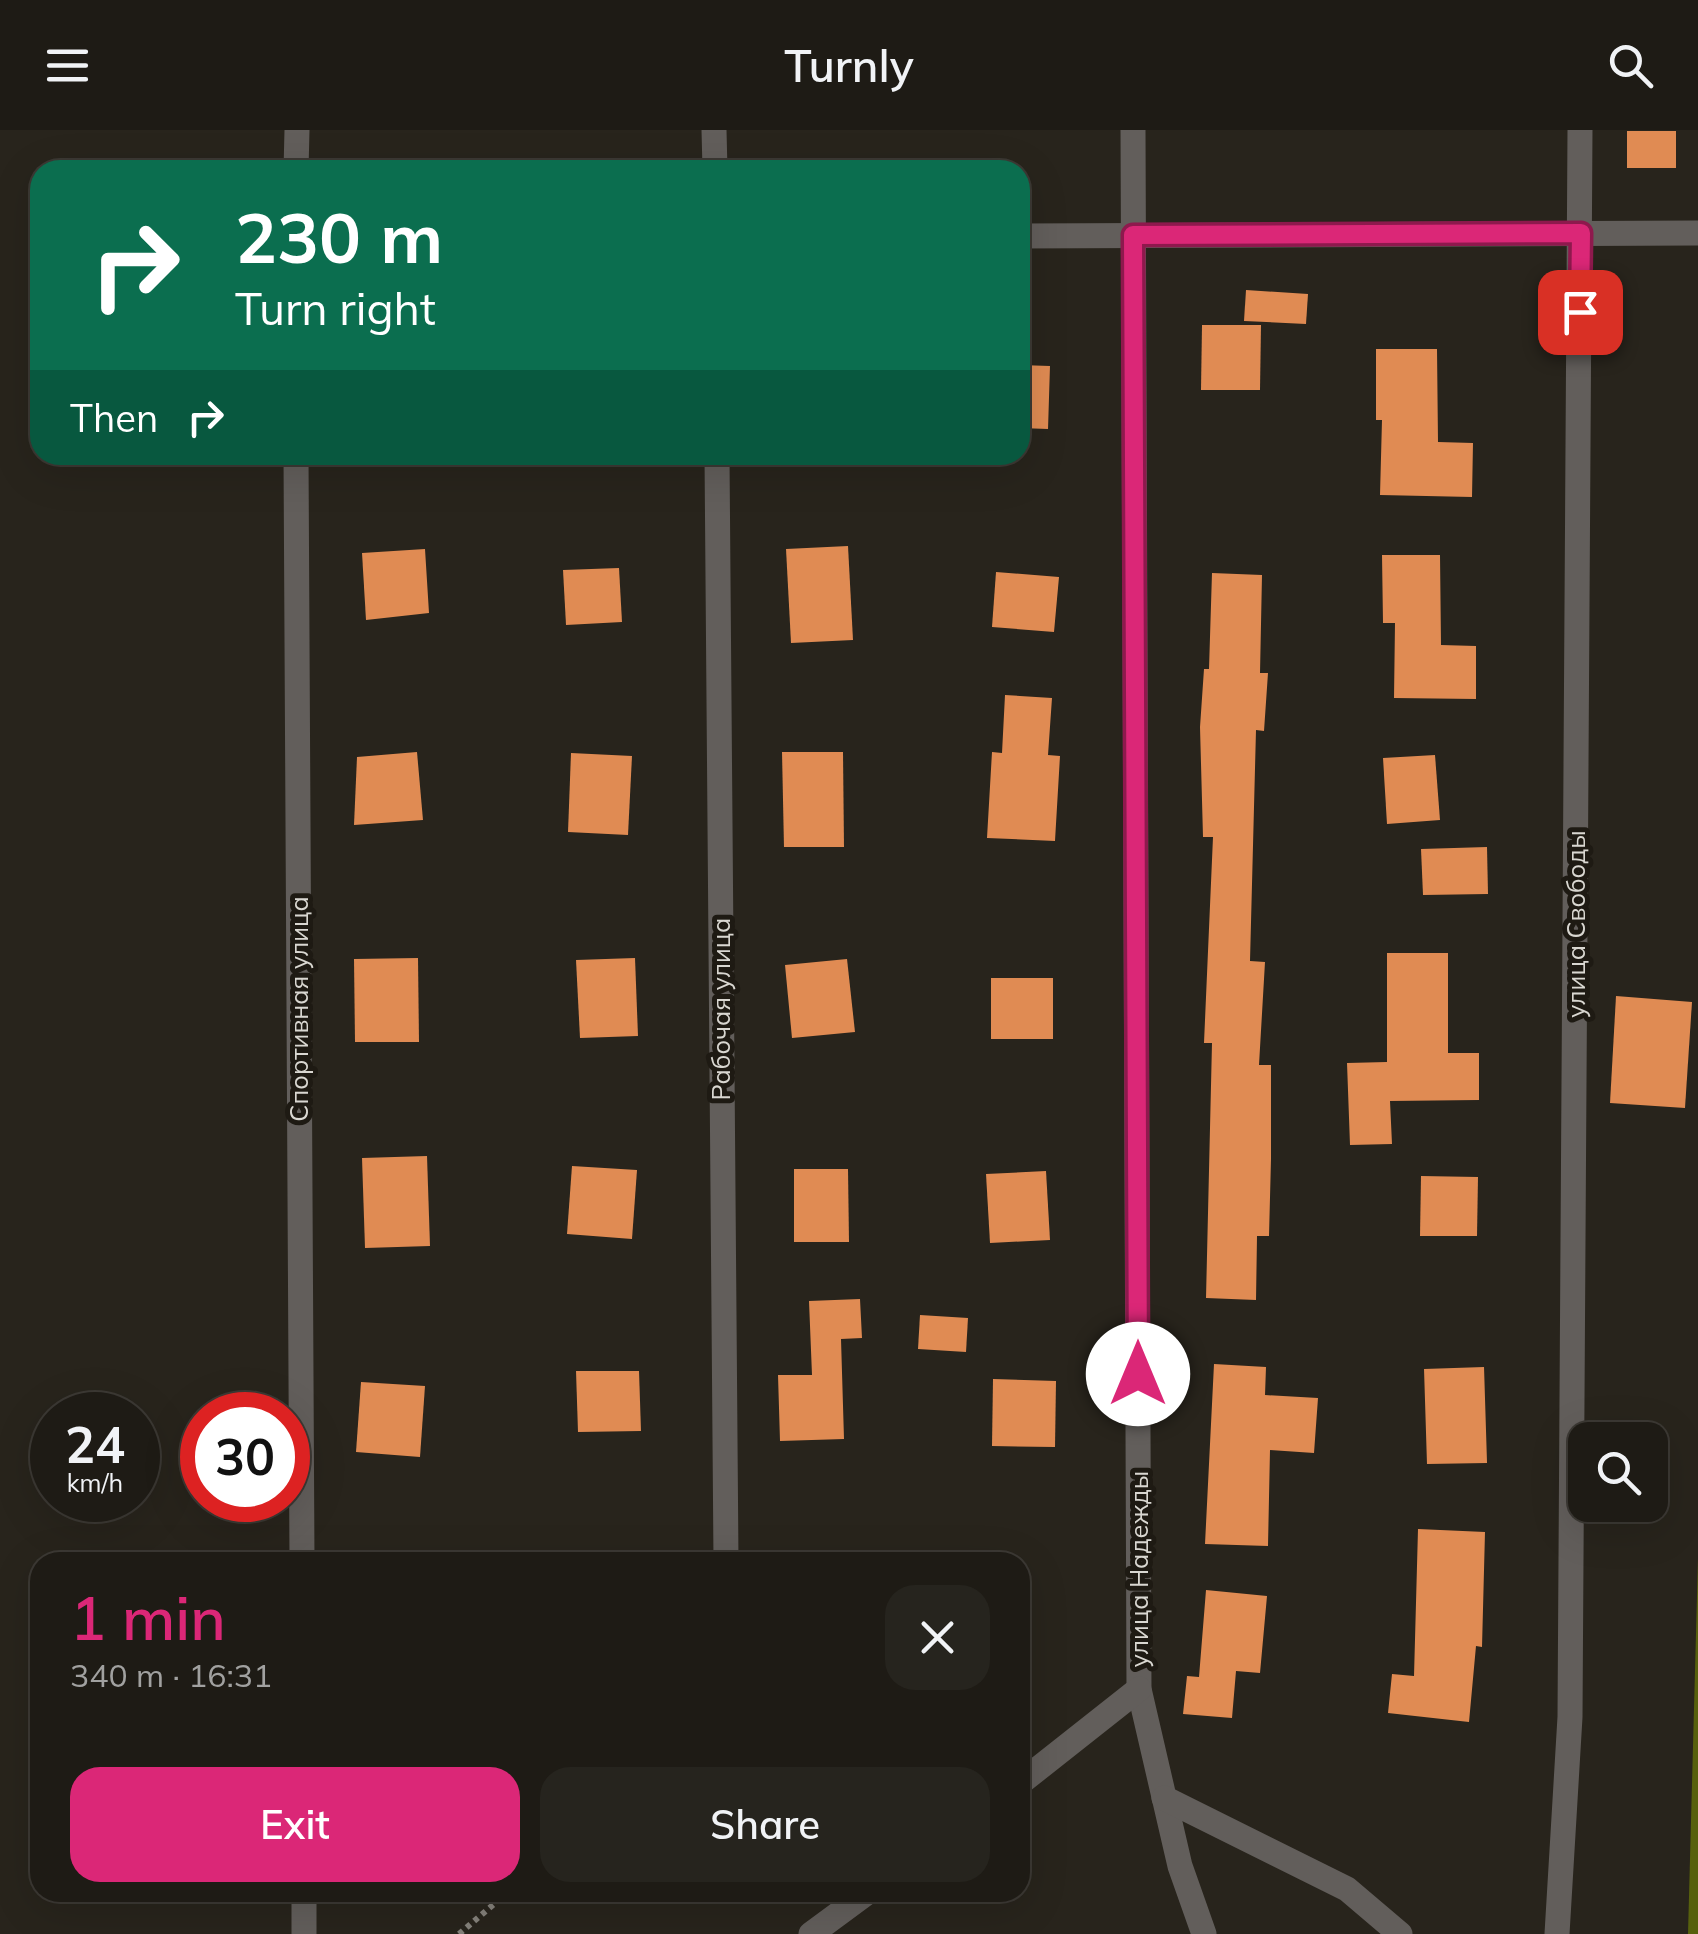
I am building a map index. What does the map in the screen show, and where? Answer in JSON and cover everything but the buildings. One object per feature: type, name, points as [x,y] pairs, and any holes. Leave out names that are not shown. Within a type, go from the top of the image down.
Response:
[{"type":"street","points":[[296,160],[297,130]]},
{"type":"street","points":[[714,130],[714,160]]},
{"type":"street","name":"улица Надежды","points":[[1133,130],[1139,1689],[1180,1866],[1204,1934]]},
{"type":"street","name":"улица Свободы","points":[[1557,1934],[1570,1717],[1580,130]]},
{"type":"street","points":[[1030,236],[1698,233]]},
{"type":"street","name":"Спортивная улица","points":[[296,465],[302,1552]]},
{"type":"street","name":"Рабочая улица","points":[[717,465],[726,1552]]},
{"type":"street","points":[[1030,1776],[1139,1689]]},
{"type":"street","points":[[1030,1756],[1056,1757]]},
{"type":"street","points":[[1164,1798],[1347,1889],[1400,1934]]},
{"type":"street","points":[[304,1902],[304,1934]]},
{"type":"street","points":[[811,1934],[854,1902]]},
{"type":"path","points":[[459,1934],[496,1902]]},
{"type":"green space","points":[[1698,1558],[1698,1934],[1688,1934]]},
{"type":"route","points":[[1138,1374],[1133,235],[1581,233],[1580,312]]}]
